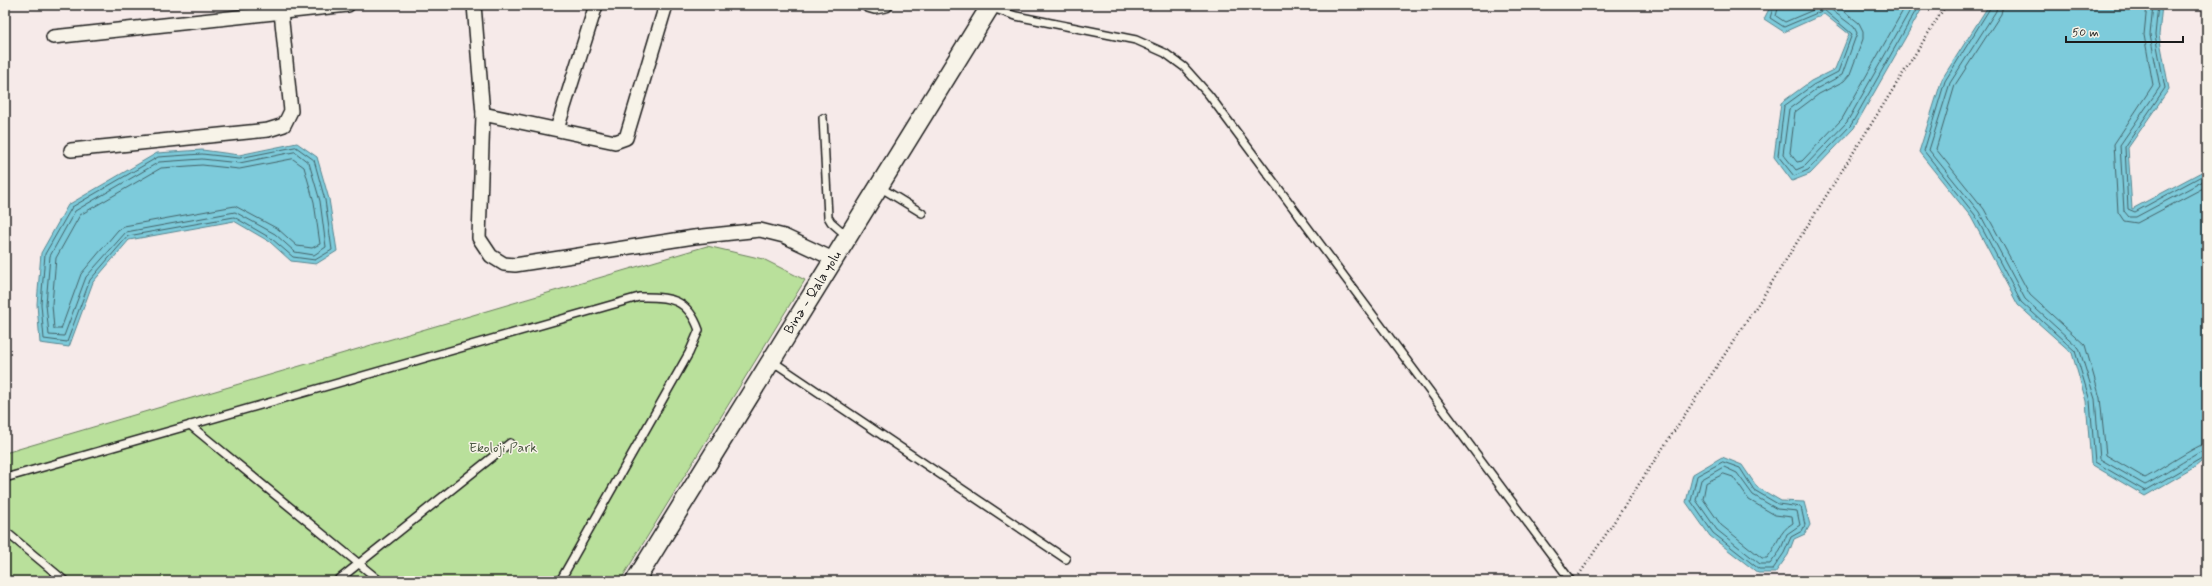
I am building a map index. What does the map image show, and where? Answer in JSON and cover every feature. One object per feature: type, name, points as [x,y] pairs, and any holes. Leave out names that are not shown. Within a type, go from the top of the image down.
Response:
[{"type":"main road","name":"Binə - Qala yolu","points":[[635,581],[988,6]]},
{"type":"street","points":[[53,37],[348,5]]},
{"type":"street","points":[[474,5],[483,114],[479,238],[491,256],[504,264],[515,265],[694,237],[760,230],[784,236],[833,258]]},
{"type":"street","points":[[557,129],[596,5]]},
{"type":"street","points":[[483,114],[615,142],[626,138],[666,5]]},
{"type":"street","points":[[868,5],[875,7],[886,5]]},
{"type":"street","points":[[72,150],[268,130],[284,125],[291,111],[281,12]]},
{"type":"lane","points":[[988,6],[1016,16],[1136,40],[1165,53],[1184,67],[1209,95],[1571,581]]},
{"type":"lane","points":[[823,118],[828,216],[831,222],[847,236]]},
{"type":"lane","points":[[878,185],[922,213]]},
{"type":"lane","points":[[5,478],[639,297],[658,296],[677,301],[694,315],[699,330],[689,353],[560,581]]},
{"type":"lane","points":[[770,360],[1066,559]]},
{"type":"lane","points":[[190,425],[380,581]]},
{"type":"lane","points":[[337,581],[510,443]]},
{"type":"lane","points":[[5,531],[66,581]]},
{"type":"path","points":[[1575,581],[1762,298],[1946,5]]},
{"type":"green space","name":"Ekoloji Park","points":[[707,246],[763,259],[805,280],[620,581],[5,581],[5,453]]},
{"type":"water","points":[[1771,5],[1924,5],[1854,128],[1810,174],[1792,181],[1774,157],[1781,103],[1811,81],[1835,69],[1849,34],[1824,14],[1784,32],[1764,19]]},
{"type":"water","points":[[1989,5],[2162,5],[2159,35],[2169,89],[2128,148],[2132,209],[2207,169],[2207,457],[2195,467],[2145,496],[2091,464],[2086,401],[2072,353],[2018,305],[1971,217],[1919,152],[1942,79]]},
{"type":"water","points":[[297,143],[317,157],[329,199],[337,251],[316,264],[291,261],[270,242],[234,221],[129,240],[93,282],[69,347],[40,343],[37,304],[41,253],[68,205],[157,153],[202,150],[239,155]]},
{"type":"water","points":[[1722,457],[1742,465],[1757,487],[1781,501],[1804,502],[1810,525],[1805,534],[1794,539],[1788,555],[1775,573],[1758,573],[1710,536],[1686,502],[1693,474]]}]
